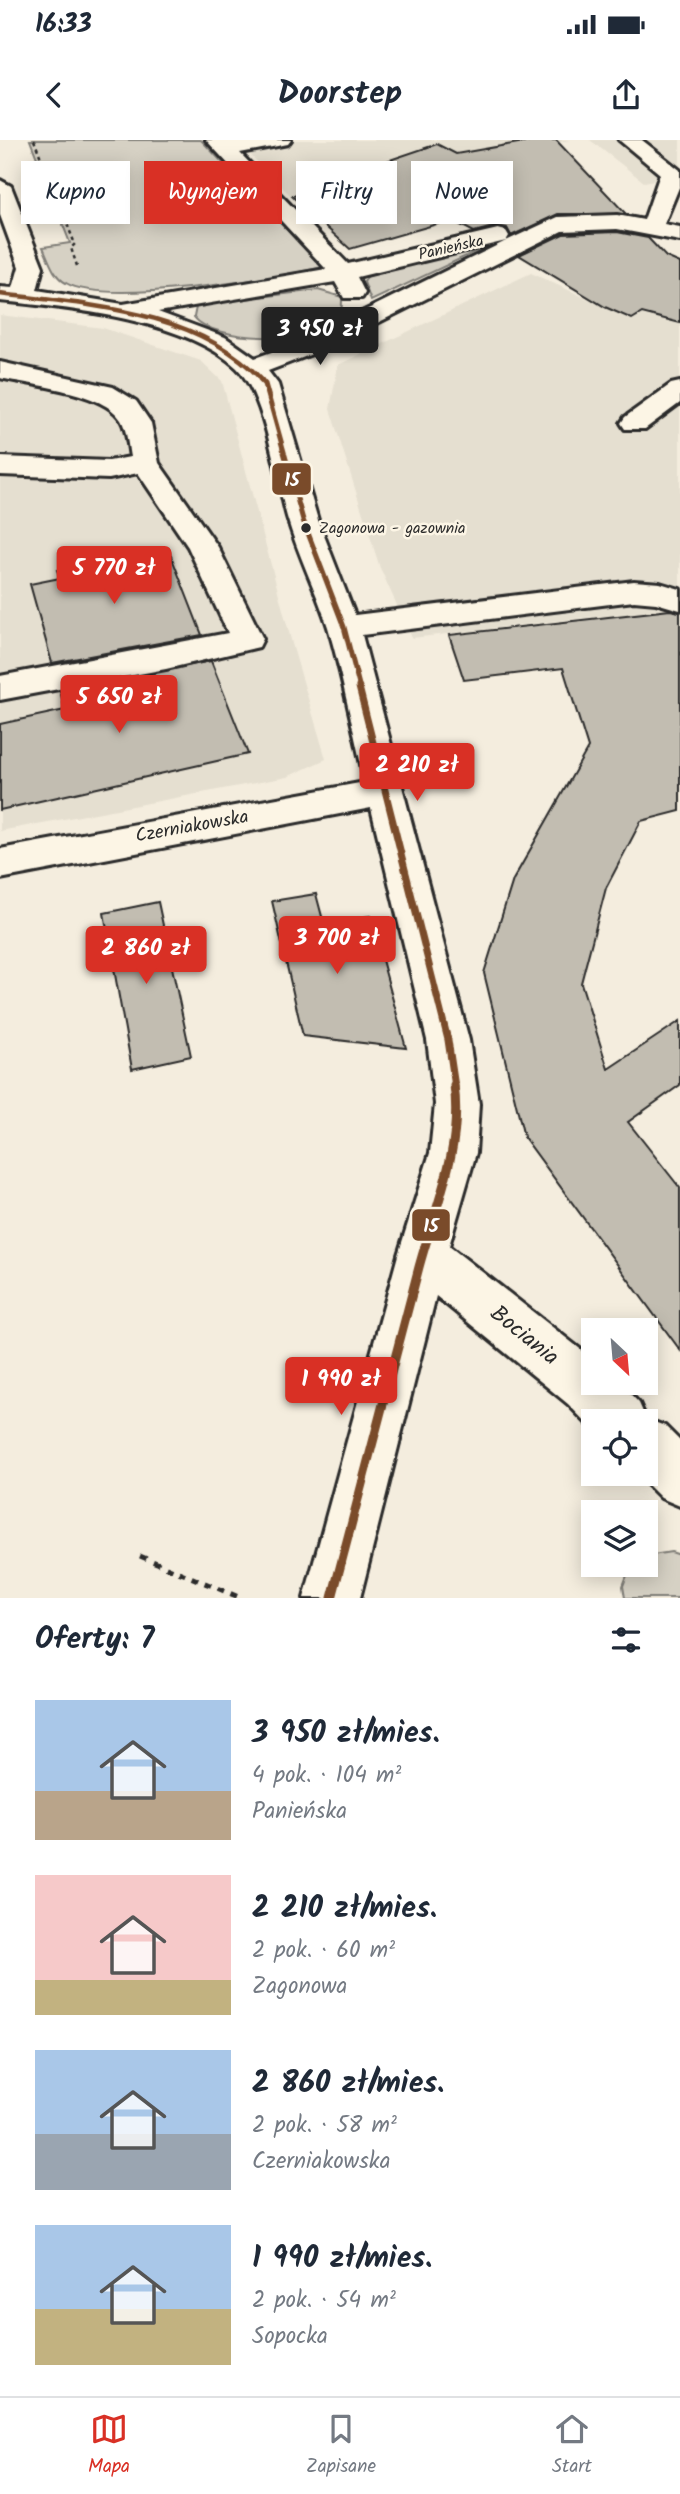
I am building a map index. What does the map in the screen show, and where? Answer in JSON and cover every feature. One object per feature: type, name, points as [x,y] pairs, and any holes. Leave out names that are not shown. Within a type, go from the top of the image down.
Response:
[{"type":"street","points":[[221,145],[281,140]]},
{"type":"street","points":[[629,140],[671,172],[670,183],[652,227]]},
{"type":"street","points":[[221,145],[343,273],[366,320]]},
{"type":"street","points":[[0,186],[32,267],[11,295]]},
{"type":"street","name":"Panieńska","points":[[123,311],[152,303],[343,273],[558,224],[617,222],[680,234]]},
{"type":"street","name":"Panieńska","points":[[254,367],[316,344],[558,224]]},
{"type":"street","points":[[11,295],[82,302],[123,311],[232,349],[254,367],[265,384],[303,520],[344,627],[449,1040],[457,1104],[453,1153],[422,1255],[332,1598]]},
{"type":"street","points":[[0,370],[104,393],[126,407],[137,423],[145,463],[202,547],[247,639],[166,658],[0,688]]},
{"type":"street","points":[[635,423],[680,390]]},
{"type":"street","points":[[0,466],[109,470],[145,463]]},
{"type":"street","points":[[344,627],[634,591],[660,593],[680,600]]},
{"type":"street","name":"Czerniakowska","points":[[0,864],[384,792]]},
{"type":"street","name":"Bociania","points":[[422,1255],[586,1387],[609,1409]]},
{"type":"street","points":[[658,1457],[680,1479]]},
{"type":"path","points":[[34,140],[75,244],[71,248],[82,282],[99,283],[82,302]]},
{"type":"path","points":[[140,1556],[241,1598]]},
{"type":"shaded area","points":[[30,140],[201,140],[221,161],[144,161],[144,224],[282,224],[323,267],[231,283],[152,291],[116,292],[86,289],[66,283],[55,272],[43,247],[70,243],[63,224],[130,224],[130,161],[38,161]]},
{"type":"shaded area","points":[[236,140],[570,140],[465,161],[411,161],[411,172],[397,175],[397,161],[296,161],[296,195],[291,196],[282,187],[282,161],[257,161]]},
{"type":"shaded area","points":[[590,140],[680,140],[680,175],[644,182]]},
{"type":"shaded area","points":[[474,249],[479,250],[371,301],[364,282],[368,276]]},
{"type":"shaded area","points":[[531,273],[632,319],[680,292],[680,629],[649,617],[602,616],[412,638],[380,568],[330,409],[338,365]]},
{"type":"shaded area","points":[[318,290],[342,297],[341,311],[335,322],[324,329],[307,334],[286,337],[241,335],[204,325],[194,317],[196,307],[204,304]]},
{"type":"shaded area","points":[[0,315],[103,328],[201,361],[222,381],[294,651],[326,759],[287,777],[0,831]]},
{"type":"shaded area","points":[[671,1552],[680,1555],[680,1598],[625,1598],[623,1586],[626,1577],[658,1577],[658,1554]]},
{"type":"building","points":[[535,140],[556,140],[626,214],[558,214],[511,236],[507,228],[497,226],[474,232],[459,224],[513,224],[513,161],[411,161],[411,224],[437,224],[350,249],[323,224],[397,224],[397,161],[387,161],[437,144],[456,154]]},
{"type":"building","points":[[617,232],[648,238],[666,257],[680,263],[680,323],[642,313],[632,319],[605,307],[519,255],[563,234]]},
{"type":"building","points":[[168,548],[202,635],[52,663],[30,584],[60,578],[57,570]]},
{"type":"building","points":[[670,610],[680,612],[680,811],[641,821],[606,888],[581,983],[608,1069],[680,1021],[680,1085],[628,1122],[680,1188],[680,1350],[524,1137],[484,973],[513,880],[588,748],[563,668],[464,680],[449,635]]},
{"type":"building","points":[[211,661],[248,754],[0,810],[0,724],[65,710],[60,691]]},
{"type":"building","points":[[316,894],[324,924],[370,916],[406,1048],[303,1036],[272,901]]},
{"type":"building","points":[[158,902],[191,1056],[132,1069],[104,913]]},
{"type":"transit line","name":"15","points":[[0,294],[105,307],[182,328],[216,343],[244,361],[265,384],[303,520],[344,627],[448,1040],[457,1104],[453,1153],[422,1255],[332,1598]]},
{"type":"place","name":"Zagonowa - gazownia","points":[[306,528]]}]
